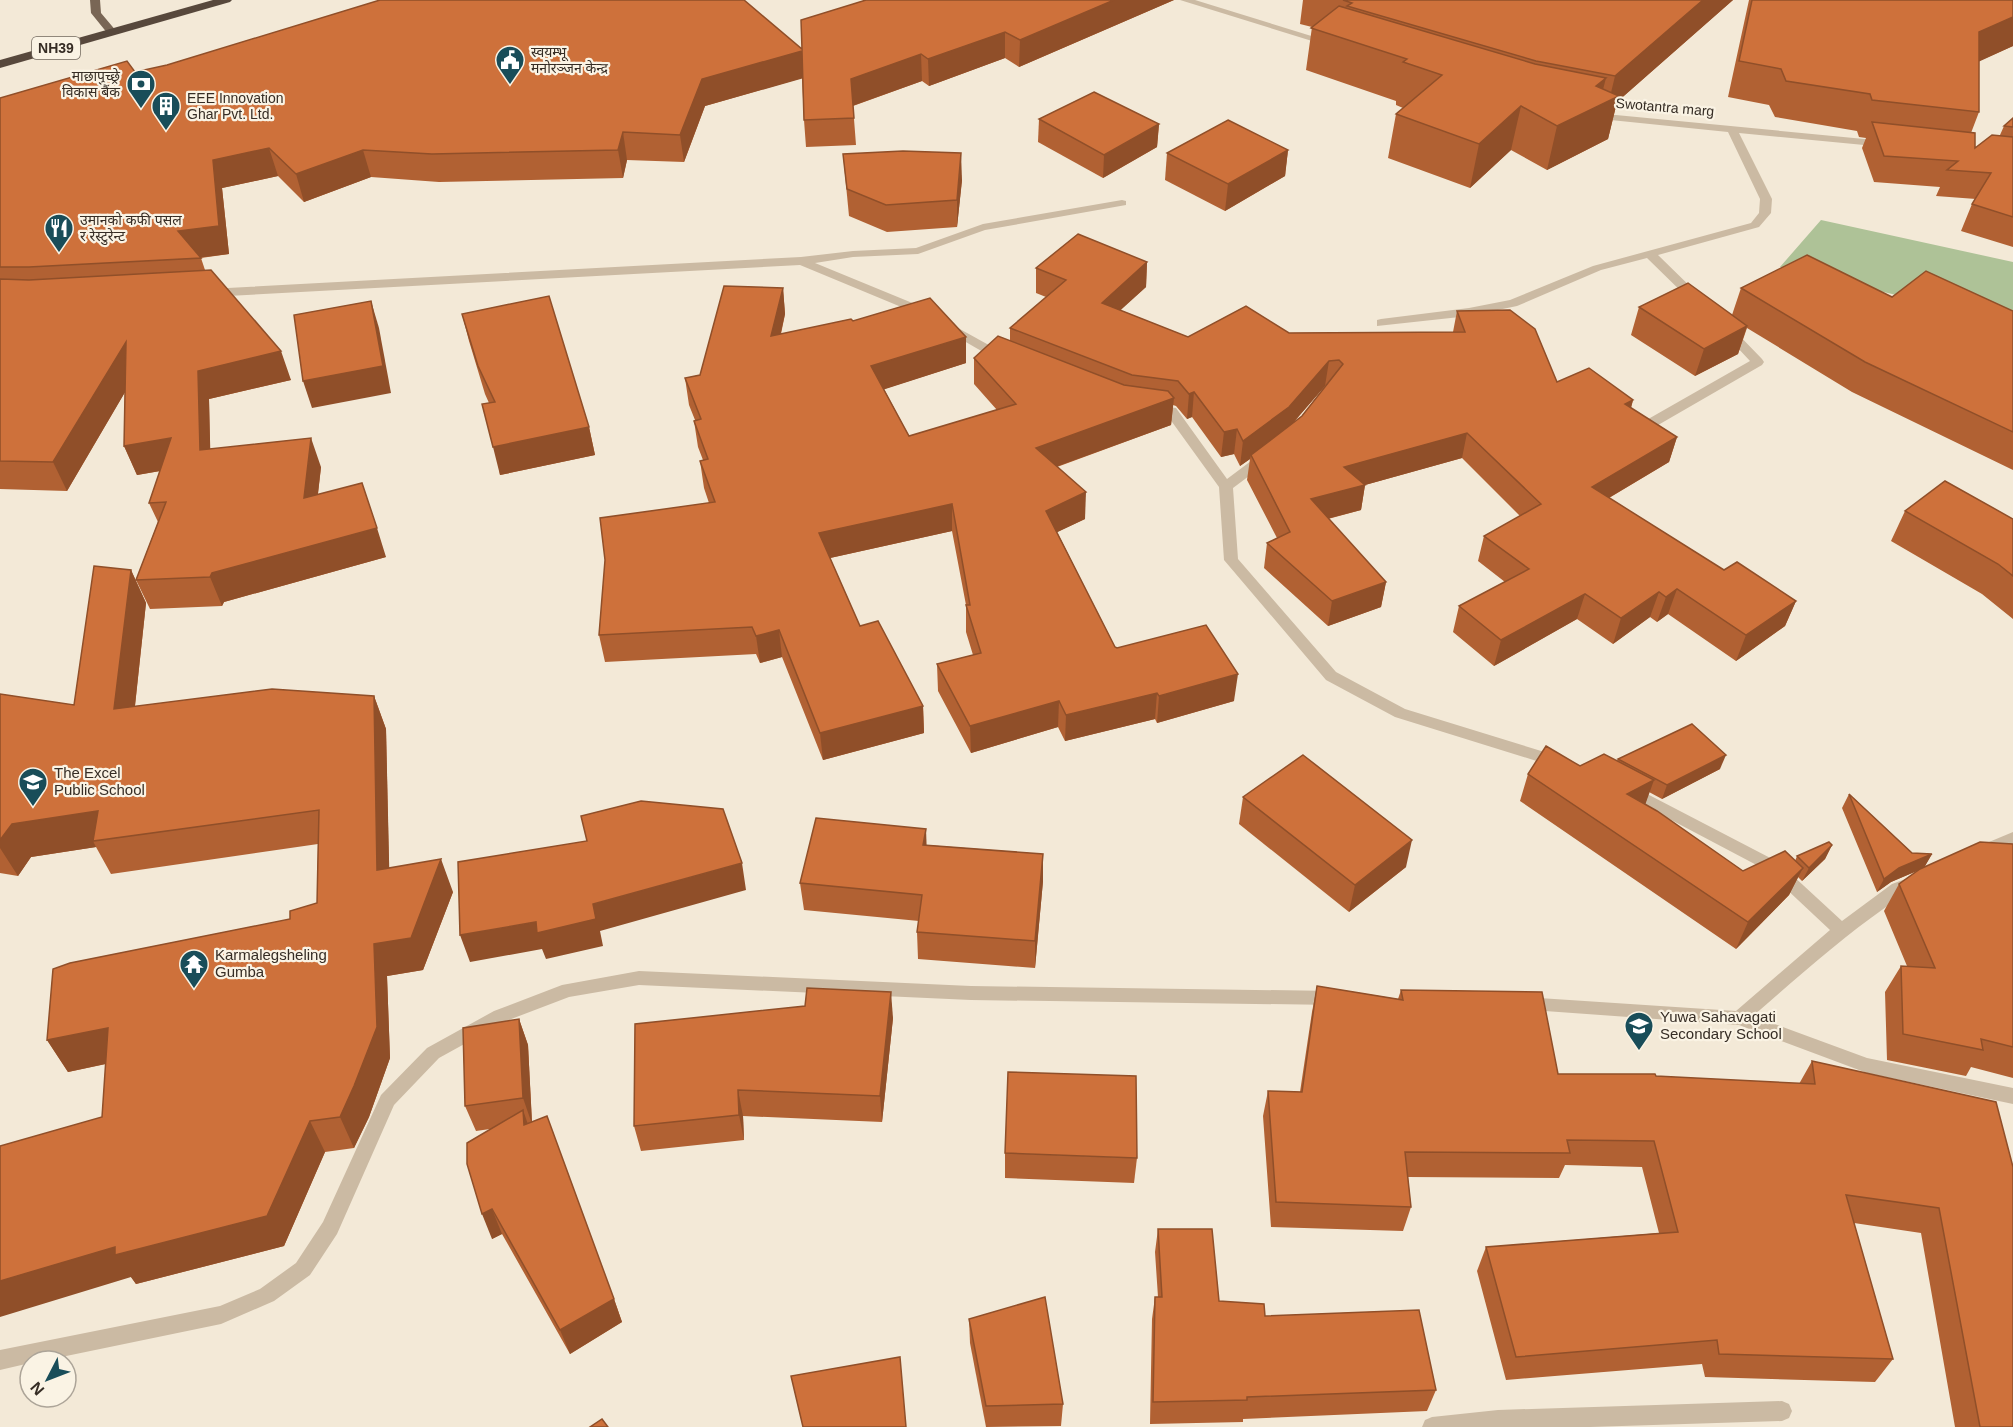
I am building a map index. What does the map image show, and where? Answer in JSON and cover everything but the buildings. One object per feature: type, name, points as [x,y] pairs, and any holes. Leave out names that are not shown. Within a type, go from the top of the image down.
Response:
[{"type":"highway","name":"NH39","points":[[0,64],[226,0]]},
{"type":"main road","points":[[95,0],[96,13],[112,32]]},
{"type":"street","points":[[1185,0],[1344,48]]},
{"type":"street","name":"Swotantra marg","points":[[1581,113],[1902,146]]},
{"type":"street","points":[[1381,323],[1469,312],[1513,303],[1597,268],[1755,225],[1765,213],[1766,199],[1731,128]]},
{"type":"street","points":[[196,293],[801,261],[853,254],[918,251],[983,227],[1122,203]]},
{"type":"street","points":[[1641,429],[1758,362],[1651,255]]},
{"type":"street","points":[[801,261],[927,314],[1009,360]]},
{"type":"street","points":[[1139,407],[1171,411],[1226,487],[1232,560],[1331,676],[1400,713],[1578,768]]},
{"type":"street","points":[[1226,487],[1273,451]]},
{"type":"street","points":[[1610,781],[1772,866],[1841,930]]},
{"type":"street","points":[[1971,856],[2013,838]]},
{"type":"street","points":[[1739,1017],[1841,930],[1898,889],[1930,875]]},
{"type":"street","points":[[0,1360],[221,1315],[267,1295],[303,1269],[330,1228],[387,1100],[433,1053],[500,1016],[568,990],[639,978],[971,993],[1346,999]]},
{"type":"street","points":[[1502,1003],[1739,1017],[1867,1065],[2013,1096]]},
{"type":"street","points":[[1432,1427],[1498,1420],[1782,1411]]},
{"type":"green space","points":[[1821,220],[2013,262],[2013,337],[1975,314],[1780,267]]},
{"type":"place","name":"स्वयम्भू मनोरञ्जन केन्द्र","points":[[510,86]]},
{"type":"place","name":"माछापुच्छ्रे विकास बैंक","points":[[141,110]]},
{"type":"place","name":"EEE Innovation Ghar Pvt. Ltd.","points":[[166,132]]},
{"type":"place","name":"उमानको कफी पसल र रेस्टुरेन्ट","points":[[59,254]]},
{"type":"place","name":"The Excel Public School","points":[[33,808]]},
{"type":"place","name":"Karmalegsheling Gumba","points":[[194,990]]},
{"type":"place","name":"Yuwa Sahavagati Secondary School","points":[[1639,1052]]}]
